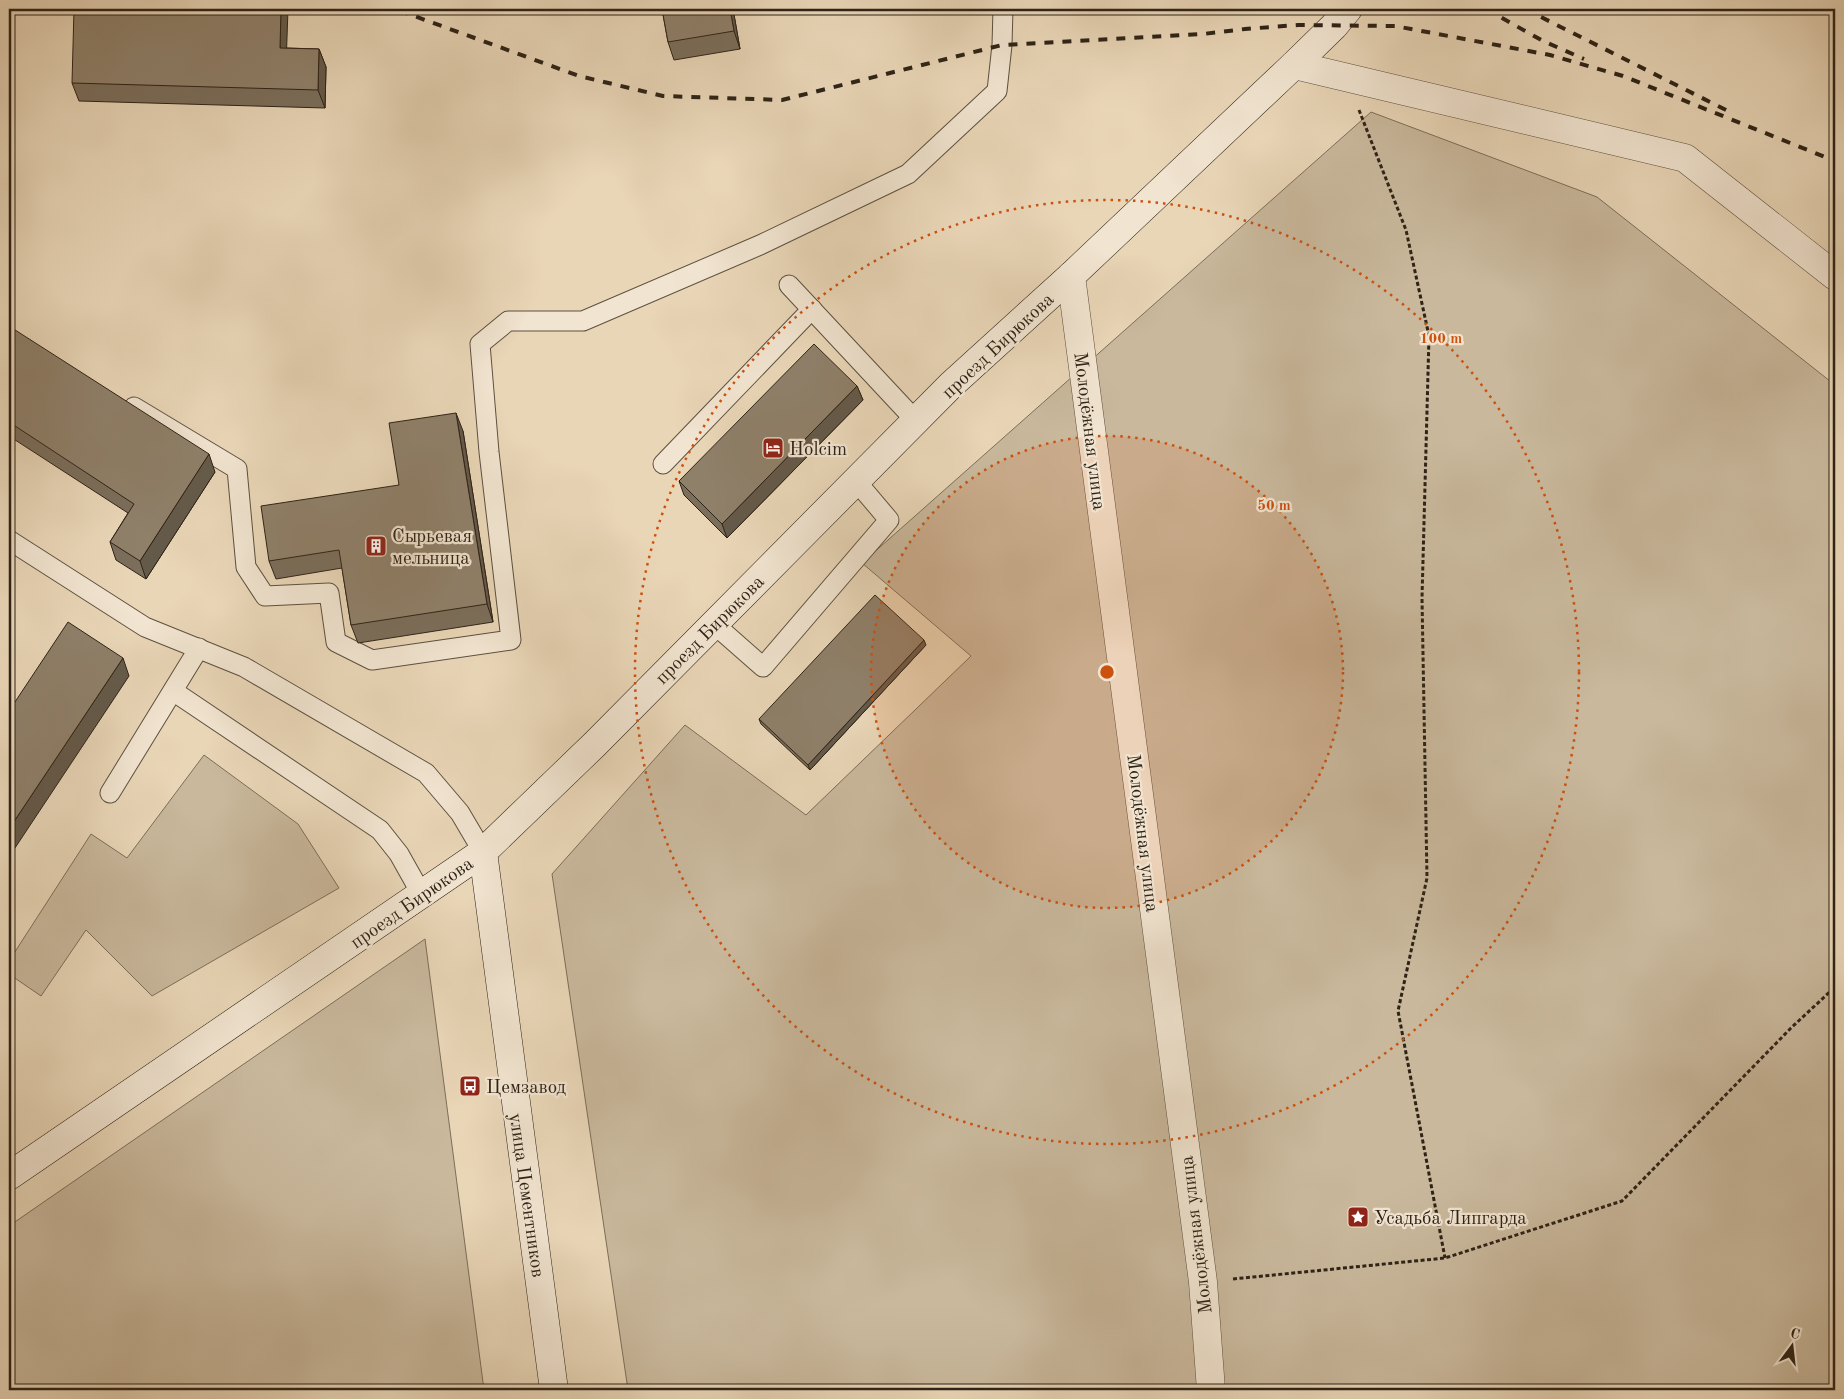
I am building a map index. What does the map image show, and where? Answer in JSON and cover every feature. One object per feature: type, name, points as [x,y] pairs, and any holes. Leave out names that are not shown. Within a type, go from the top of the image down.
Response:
[{"type":"street","name":"проезд Бирюкова","points":[[9,1176],[484,852],[567,772],[951,385],[1071,276],[1294,65],[1334,26],[1348,9]]},
{"type":"street","points":[[1294,65],[1684,158],[1835,276]]},
{"type":"street","name":"Молодёжная улица","points":[[1071,276],[1202,1282],[1211,1390]]},
{"type":"street","name":"улица Цементников","points":[[484,852],[554,1390]]},
{"type":"lane","points":[[118,397],[236,469],[246,567],[265,596],[329,593],[336,642],[372,660],[511,640],[489,452],[480,344],[508,321],[583,321],[760,245],[908,174],[997,91],[1002,45],[1002,9]]},
{"type":"lane","points":[[789,285],[916,421]]},
{"type":"lane","points":[[663,464],[812,309]]},
{"type":"lane","points":[[714,624],[763,666],[890,520],[856,481]]},
{"type":"lane","points":[[9,540],[145,627],[244,667],[426,773],[460,813],[484,852]]},
{"type":"lane","points":[[110,793],[199,648]]},
{"type":"lane","points":[[173,691],[380,830],[399,854],[422,895]]},
{"type":"path","points":[[1356,104],[1406,230],[1429,336],[1422,598],[1427,878],[1398,1011],[1446,1258]]},
{"type":"path","points":[[1202,1282],[1446,1258],[1622,1201],[1791,1028],[1835,987]]},
{"type":"shaded area","points":[[1371,112],[1597,197],[1835,385],[1835,1390],[628,1390],[552,874],[685,725],[806,815],[971,656],[862,563]]},
{"type":"shaded area","points":[[204,755],[298,824],[339,888],[152,996],[86,930],[41,996],[9,974],[9,961],[91,834],[127,858]]},
{"type":"shaded area","points":[[425,939],[484,1390],[9,1390],[9,1226]]},
{"type":"building","points":[[74,9],[281,9],[280,48],[319,49],[318,90],[72,83]]},
{"type":"building","points":[[662,9],[730,9],[734,31],[668,42]]},
{"type":"building","points":[[12,328],[209,454],[140,561],[110,542],[134,504],[9,422],[9,333]]},
{"type":"building","name":"Holcim","points":[[814,344],[857,386],[722,524],[679,481]]},
{"type":"building","name":"Сырьевая мельница","points":[[456,413],[487,604],[351,625],[339,550],[269,561],[261,506],[399,485],[389,423]]},
{"type":"building","points":[[875,595],[924,640],[808,765],[759,719]]},
{"type":"building","points":[[68,622],[123,658],[9,829],[9,711]]},
{"type":"railway","points":[[400,9],[406,13],[579,76],[663,96],[782,100],[1002,45],[1203,34],[1298,25],[1395,26],[1550,55],[1623,76],[1835,161]]},
{"type":"railway","points":[[1486,9],[1543,41],[1584,59]]},
{"type":"railway","points":[[1525,9],[1728,111]]},
{"type":"place","name":"Holcim","points":[[773,448]]},
{"type":"place","name":"Сырьевая мельница","points":[[376,546]]},
{"type":"place","name":"Цемзавод","points":[[470,1086]]},
{"type":"place","name":"Усадьба Липгарда","points":[[1358,1217]]}]
